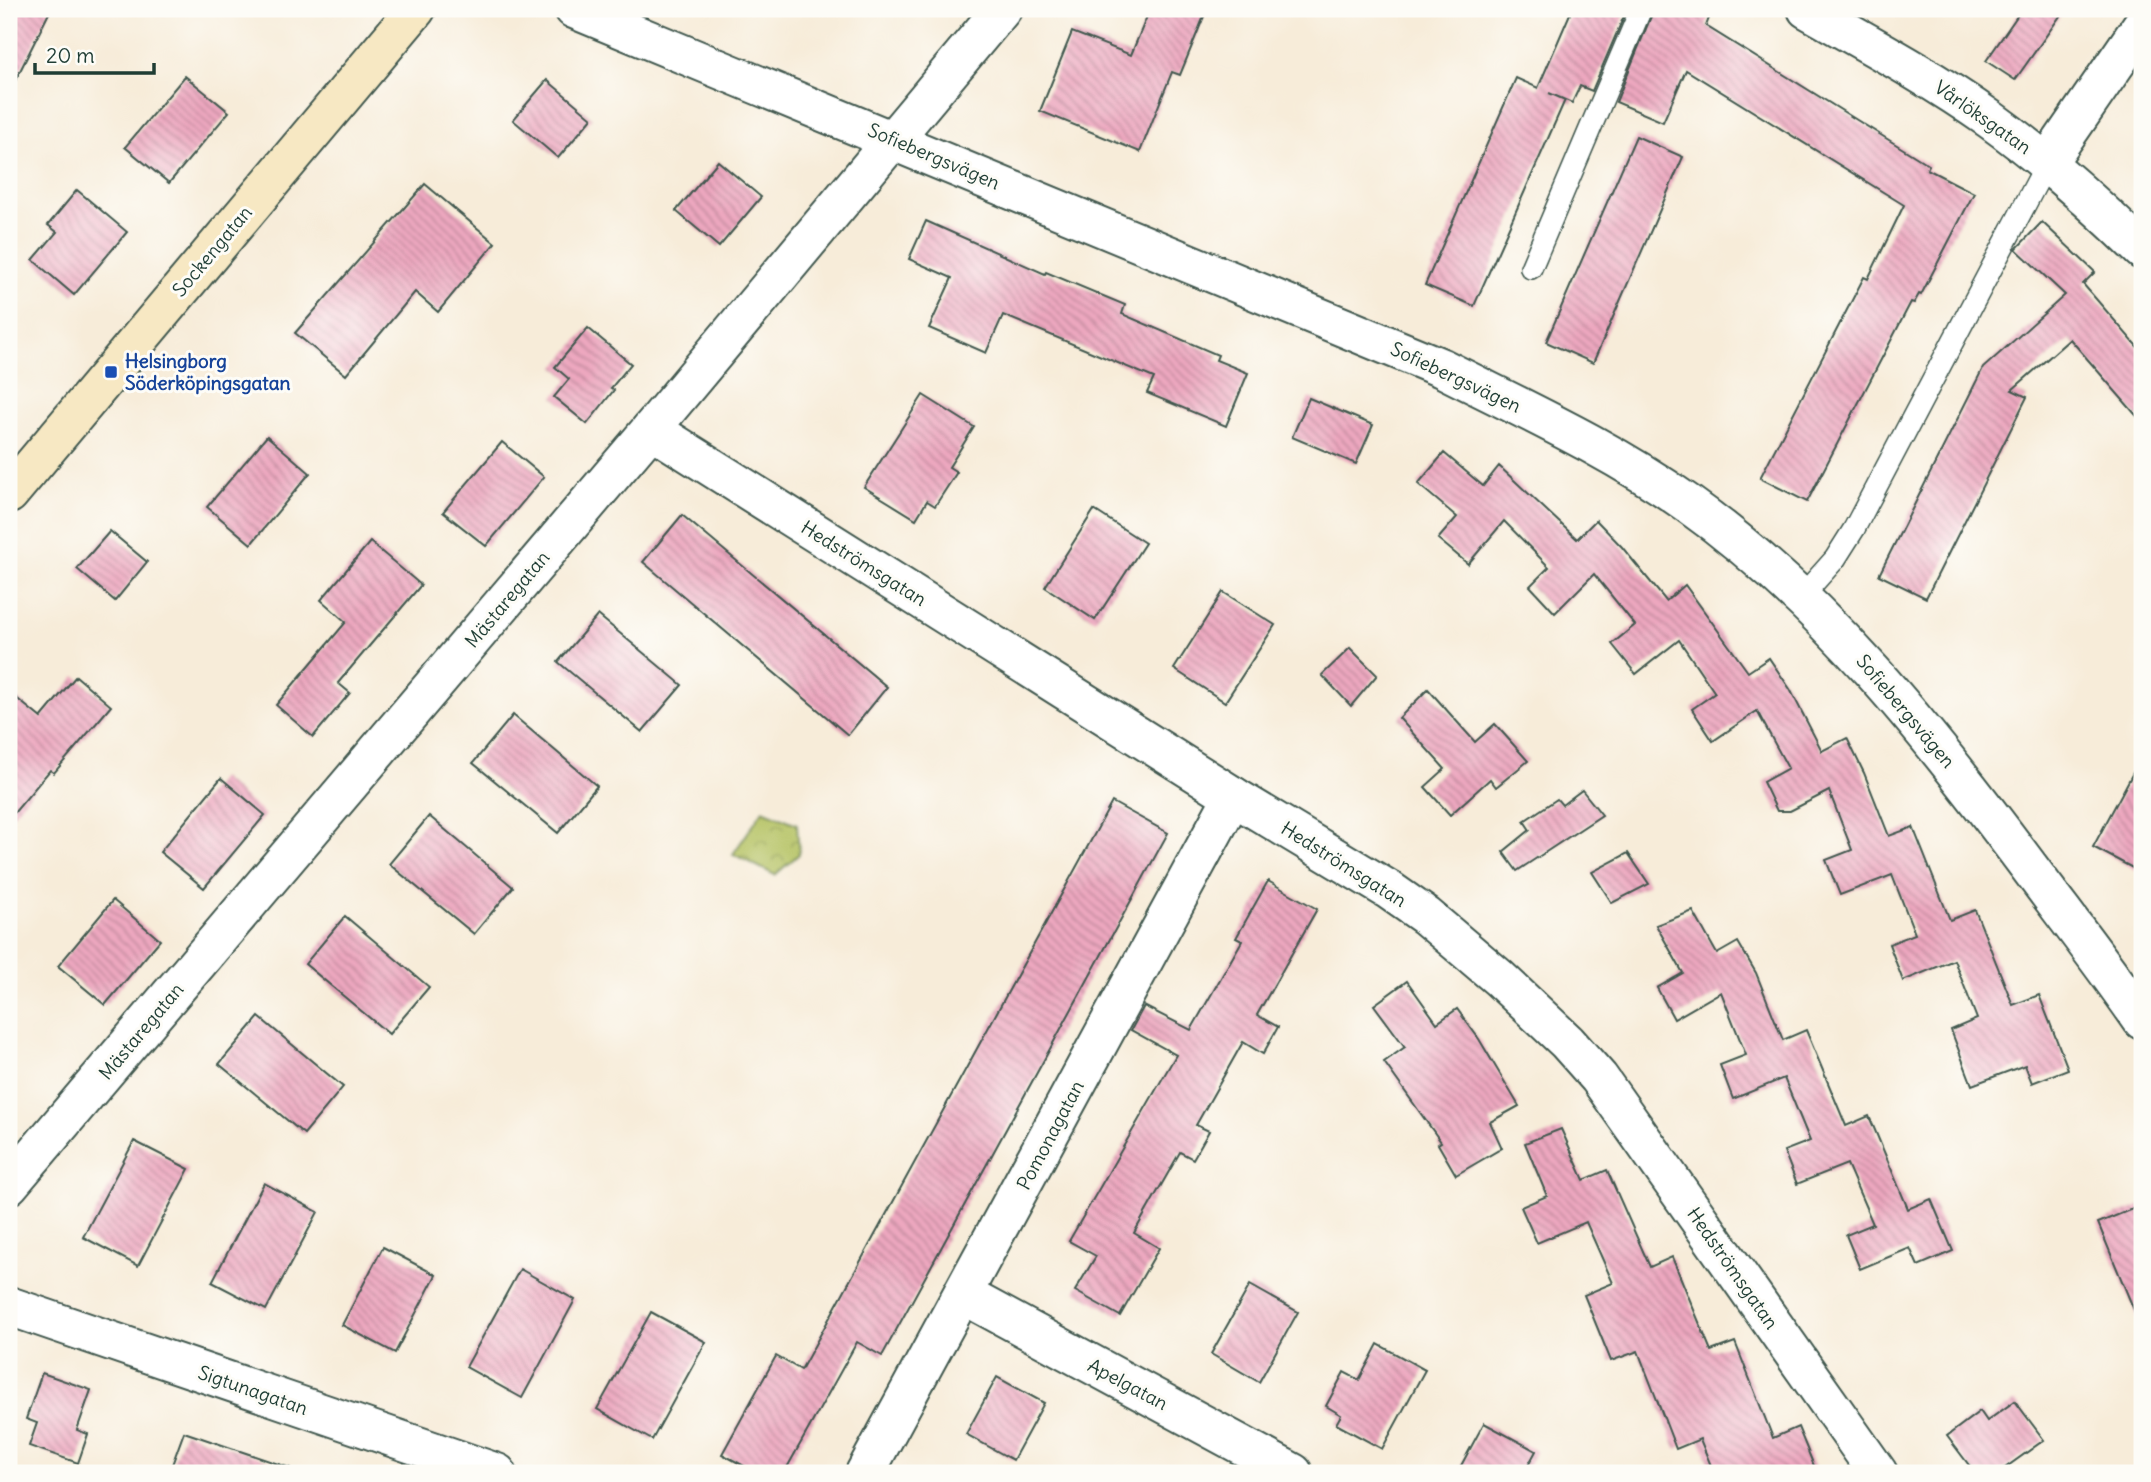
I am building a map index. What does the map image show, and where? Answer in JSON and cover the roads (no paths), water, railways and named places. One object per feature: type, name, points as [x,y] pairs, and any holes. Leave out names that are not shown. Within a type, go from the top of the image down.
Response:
[{"type":"street","name":"Sockengatan","points":[[9,494],[416,9]]},
{"type":"street","name":"Sofiebergsvägen","points":[[574,9],[1442,368],[1563,428],[1687,503],[1802,596],[1855,650],[1966,782],[2140,1010]]},
{"type":"street","name":"Mästaregatan","points":[[9,1185],[651,429],[1002,9]]},
{"type":"street","name":"Vårlöksgatan","points":[[1807,9],[1919,73],[1991,120],[2047,163],[2142,250]]},
{"type":"street","points":[[2047,163],[2142,25]]},
{"type":"street","name":"Hedströmsgatan","points":[[651,429],[1233,796],[1389,890],[1426,916],[1567,1042],[1599,1078],[1878,1473]]},
{"type":"street","name":"Pomonagatan","points":[[865,1473],[1233,796]]},
{"type":"street","name":"Apelgatan","points":[[964,1295],[1293,1473]]},
{"type":"street","name":"Sigtunagatan","points":[[9,1306],[497,1473]]},
{"type":"lane","points":[[1531,268],[1641,9]]},
{"type":"lane","points":[[1802,596],[1835,559],[1854,529],[2047,163]]},
{"type":"place","name":"Helsingborg Söderköpingsgatan","points":[[111,372]]}]
